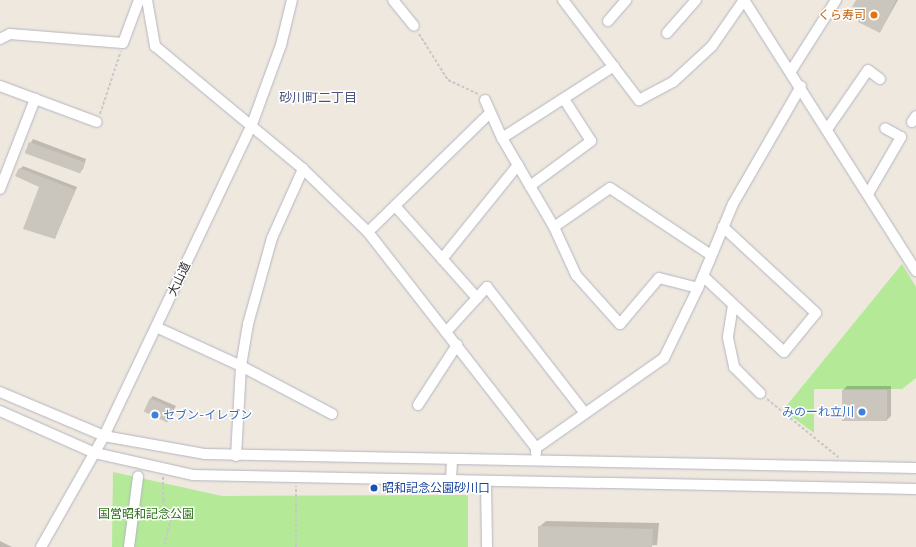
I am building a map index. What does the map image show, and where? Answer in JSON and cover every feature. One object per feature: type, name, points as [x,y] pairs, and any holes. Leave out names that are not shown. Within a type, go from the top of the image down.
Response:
[{"type":"street","points":[[0,39],[10,34],[124,43],[139,0]]},
{"type":"street","points":[[147,0],[155,46],[251,127],[304,169],[368,232],[536,448],[536,462]]},
{"type":"street","name":"大山道","points":[[41,547],[104,436],[251,127],[281,45],[292,0]]},
{"type":"street","points":[[564,0],[640,100],[673,82],[712,46],[744,0],[801,86],[868,194],[915,265]]},
{"type":"street","points":[[608,21],[626,0]]},
{"type":"street","points":[[667,33],[696,0]]},
{"type":"street","points":[[791,72],[836,0]]},
{"type":"street","points":[[391,1],[414,26]]},
{"type":"street","points":[[502,138],[614,66]]},
{"type":"street","points":[[828,128],[868,70],[880,79]]},
{"type":"street","points":[[0,86],[97,122]]},
{"type":"street","points":[[536,448],[584,412],[664,358],[698,288],[723,227],[801,86]]},
{"type":"street","points":[[0,189],[35,99]]},
{"type":"street","points":[[530,186],[591,141],[564,99]]},
{"type":"street","points":[[485,100],[502,138],[554,227],[576,275],[620,324],[659,278],[698,288]]},
{"type":"street","points":[[368,232],[396,207],[490,113]]},
{"type":"street","points":[[868,194],[900,137],[885,128]]},
{"type":"street","points":[[442,259],[518,165]]},
{"type":"street","points":[[236,456],[241,366],[248,324],[272,238],[304,169]]},
{"type":"street","points":[[554,227],[610,188],[711,255]]},
{"type":"street","points":[[396,207],[477,298]]},
{"type":"street","points":[[703,276],[784,352],[816,313],[723,227]]},
{"type":"street","points":[[446,332],[487,287],[584,412]]},
{"type":"street","points":[[733,305],[728,338],[734,367],[760,393]]},
{"type":"street","points":[[156,327],[241,366],[332,414]]},
{"type":"street","points":[[418,405],[457,345]]},
{"type":"street","points":[[0,392],[104,436],[205,454],[236,456],[452,459],[536,462],[916,468]]},
{"type":"street","points":[[0,411],[95,453],[163,470],[193,475],[916,490]]},
{"type":"street","points":[[451,480],[452,459]]},
{"type":"street","points":[[129,547],[138,477]]},
{"type":"street","points":[[486,481],[487,547]]},
{"type":"path","points":[[414,26],[448,80],[485,100]]},
{"type":"path","points":[[97,122],[124,43]]},
{"type":"path","points":[[760,393],[839,457]]},
{"type":"path","points":[[163,470],[163,500],[171,518],[164,547]]},
{"type":"path","points":[[296,478],[296,547]]},
{"type":"green space","points":[[902,264],[916,287],[916,378],[902,389],[814,389],[814,433],[783,410]]},
{"type":"green space","name":"国営昭和記念公園","points":[[113,472],[222,496],[468,495],[468,547],[112,547]]},
{"type":"building","points":[[856,0],[896,0],[880,33],[858,22],[863,12],[852,7]]},
{"type":"building","points":[[29,142],[84,162],[80,173],[25,153]]},
{"type":"building","points":[[19,168],[75,190],[55,239],[23,229],[39,187],[15,176]]},
{"type":"building","points":[[842,390],[887,390],[887,421],[842,421]]},
{"type":"building","points":[[150,398],[174,409],[167,423],[144,412]]},
{"type":"building","points":[[538,526],[653,529],[652,547],[538,547]]},
{"type":"place","name":"くら寿司","points":[[874,15]]},
{"type":"place","name":"みのーれ立川","points":[[862,412]]},
{"type":"place","name":"セブン-イレブン","points":[[155,415]]},
{"type":"place","name":"昭和記念公園砂川口","points":[[374,488]]},
{"type":"district","name":"砂川町二丁目","points":[[318,97]]}]
